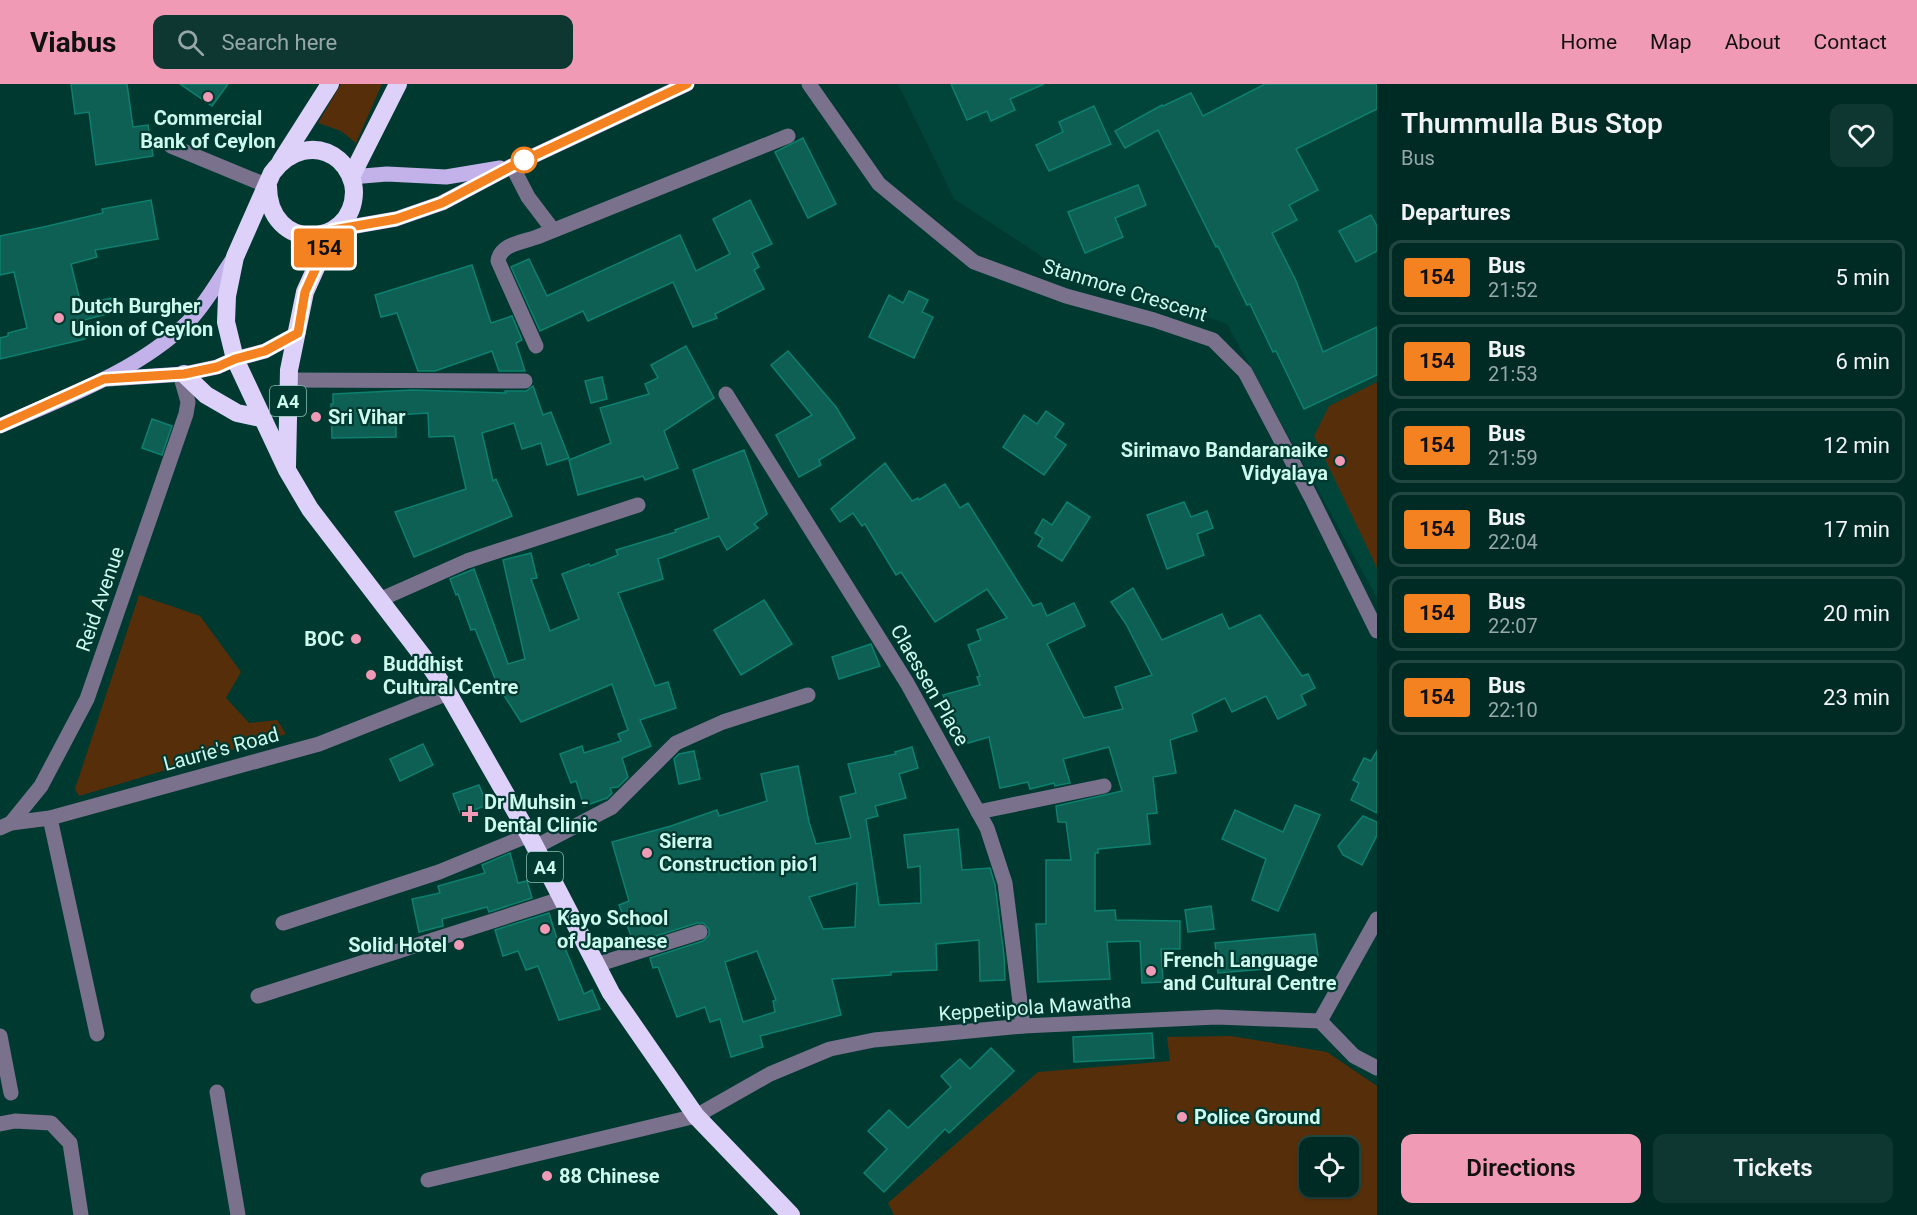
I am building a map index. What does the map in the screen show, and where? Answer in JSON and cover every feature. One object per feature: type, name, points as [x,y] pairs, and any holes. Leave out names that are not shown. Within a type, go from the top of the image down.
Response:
[{"type":"highway","points":[[280,162],[291,154],[304,150],[317,150],[341,161],[351,177],[354,189],[354,201],[350,212],[342,222],[333,230],[318,235],[304,235],[291,231],[280,223],[272,212],[268,199],[268,186],[272,173],[330,84]]},
{"type":"highway","points":[[351,177],[398,84]]},
{"type":"highway","name":"A4","points":[[268,186],[235,257],[227,296],[226,322],[235,359],[286,470],[310,509],[428,663],[448,693],[532,841],[611,993],[696,1116],[791,1215]]},
{"type":"highway","name":"A4","points":[[286,470],[288,380],[305,292],[333,230]]},
{"type":"highway","points":[[182,374],[207,395],[237,413],[261,418]]},
{"type":"main road","points":[[333,230],[396,219],[442,203],[512,166],[687,84]]},
{"type":"main road","points":[[351,177],[387,174],[446,177],[512,166]]},
{"type":"main road","points":[[0,426],[104,379],[160,346],[189,321],[235,257]]},
{"type":"main road","points":[[104,379],[182,374],[217,367],[235,359],[265,351],[298,333]]},
{"type":"street","name":"Stanmore Crescent","points":[[809,84],[879,184],[974,262],[1066,296],[1154,320],[1213,340],[1245,372],[1311,496],[1377,631]]},
{"type":"street","points":[[536,346],[498,261],[503,249],[788,136]]},
{"type":"street","points":[[171,146],[268,186]]},
{"type":"street","points":[[512,166],[528,197],[554,230]]},
{"type":"street","name":"Reid Avenue","points":[[5,825],[41,786],[87,699],[186,414],[188,402],[182,374]]},
{"type":"street","points":[[288,380],[525,381]]},
{"type":"street","name":"Claessen Place","points":[[726,394],[908,682],[987,828],[1005,883],[1023,1026]]},
{"type":"street","points":[[379,600],[467,561],[638,505]]},
{"type":"street","name":"Laurie's Road","points":[[5,825],[50,818],[319,744],[448,693]]},
{"type":"street","points":[[283,922],[532,841],[612,807],[676,742],[723,722],[808,695]]},
{"type":"street","points":[[978,812],[1104,786]]},
{"type":"street","points":[[50,818],[97,1034]]},
{"type":"street","points":[[258,996],[561,899]]},
{"type":"street","points":[[1377,919],[1320,1021],[1354,1056],[1377,1068]]},
{"type":"street","points":[[596,965],[700,932]]},
{"type":"street","name":"Keppetipola Mawatha","points":[[428,1180],[696,1116],[770,1074],[830,1049],[874,1040],[1023,1026],[1217,1017],[1320,1021]]},
{"type":"street","points":[[0,1036],[11,1093]]},
{"type":"street","points":[[217,1092],[238,1215]]},
{"type":"street","points":[[0,1124],[15,1121],[51,1123],[70,1143],[81,1215]]},
{"type":"shaded area","points":[[341,84],[382,84],[356,143],[341,131],[318,123]]},
{"type":"shaded area","name":"Sirimavo Bandaranaike Vidyalaya","points":[[898,84],[1377,84],[1377,598],[1227,324],[1058,267],[954,199]]},
{"type":"shaded area","points":[[1377,382],[1377,568],[1314,436],[1329,406]]},
{"type":"shaded area","points":[[139,595],[200,616],[241,672],[226,698],[249,723],[277,720],[286,734],[79,796],[75,789]]},
{"type":"shaded area","name":"Police Ground","points":[[1231,1036],[1327,1052],[1377,1086],[1377,1215],[894,1215],[888,1203],[1038,1072],[1170,1061],[1167,1037]]},
{"type":"building","points":[[71,84],[127,84],[133,127],[148,125],[153,156],[96,165],[89,112],[75,114]]},
{"type":"building","name":"Commercial Bank of Ceylon","points":[[180,84],[228,84],[212,106]]},
{"type":"building","points":[[951,84],[1044,84],[1010,99],[1015,110],[991,121],[987,111],[967,120]]},
{"type":"building","points":[[1265,84],[1377,84],[1377,109],[1296,149],[1318,190],[1289,205],[1297,220],[1272,233],[1296,281],[1323,352],[1377,327],[1377,375],[1304,409],[1276,351],[1273,352],[1250,304],[1247,305],[1218,246],[1216,247],[1158,130],[1125,148],[1115,131],[1162,105],[1191,93],[1203,116]]},
{"type":"building","points":[[1094,106],[1111,144],[1049,171],[1036,145],[1063,132],[1059,122]]},
{"type":"building","points":[[803,138],[836,204],[808,218],[775,152]]},
{"type":"building","points":[[1138,185],[1146,205],[1115,218],[1123,237],[1085,253],[1068,212]]},
{"type":"building","points":[[151,200],[158,239],[95,250],[97,257],[71,264],[81,305],[112,298],[115,312],[80,321],[85,339],[0,359],[0,338],[8,336],[8,333],[27,328],[14,272],[0,275],[0,236],[103,213],[102,209]]},
{"type":"building","points":[[750,200],[772,244],[752,253],[759,267],[754,270],[764,289],[715,314],[717,318],[693,327],[673,282],[588,321],[583,311],[540,331],[511,267],[529,259],[547,296],[680,235],[696,271],[730,254],[713,219]]},
{"type":"building","points":[[1371,215],[1377,226],[1377,251],[1356,262],[1339,231]]},
{"type":"building","points":[[472,265],[491,323],[512,316],[522,340],[516,343],[525,371],[499,371],[492,351],[435,371],[418,371],[397,313],[381,317],[375,295]]},
{"type":"building","points":[[909,291],[928,300],[922,312],[933,317],[914,358],[869,337],[889,295],[903,303]]},
{"type":"building","points":[[686,346],[714,398],[664,431],[678,468],[645,480],[643,476],[578,495],[569,460],[611,443],[600,408],[649,394],[645,384],[658,378],[651,365]]},
{"type":"building","points":[[788,351],[836,407],[855,438],[819,460],[821,465],[799,477],[776,435],[812,415],[771,365]]},
{"type":"building","points":[[602,377],[607,399],[591,403],[585,381]]},
{"type":"building","points":[[533,386],[543,415],[551,412],[569,458],[547,465],[541,443],[522,449],[514,423],[482,433],[493,481],[496,479],[512,516],[414,557],[395,512],[466,489],[454,436],[429,437],[428,413],[396,415],[396,437],[332,438],[333,394],[412,390],[506,393],[505,391],[526,391]]},
{"type":"building","points":[[1046,411],[1064,424],[1055,437],[1066,445],[1044,475],[1003,447],[1024,415],[1037,424]]},
{"type":"building","points":[[152,419],[172,426],[162,455],[142,448]]},
{"type":"building","points":[[744,450],[767,514],[754,524],[758,528],[727,550],[719,536],[658,559],[663,579],[618,593],[655,686],[668,682],[676,708],[640,720],[651,746],[622,758],[628,777],[618,787],[610,788],[612,793],[607,798],[584,806],[576,781],[571,783],[560,754],[582,746],[584,753],[621,741],[618,734],[628,730],[612,684],[521,722],[498,686],[475,629],[471,630],[450,579],[474,569],[508,664],[525,659],[503,560],[531,553],[537,578],[531,579],[550,631],[579,619],[562,574],[618,555],[616,550],[676,532],[675,530],[709,518],[693,470]]},
{"type":"building","points":[[885,463],[912,501],[918,498],[919,500],[945,484],[960,508],[968,503],[1033,606],[1041,603],[1047,616],[1074,603],[1085,626],[1047,644],[1084,718],[1123,709],[1115,687],[1152,675],[1126,624],[1111,602],[1133,588],[1162,640],[1222,614],[1229,629],[1260,615],[1302,676],[1308,674],[1315,688],[1301,695],[1306,705],[1278,719],[1266,696],[1232,712],[1225,698],[1192,714],[1197,731],[1170,740],[1176,773],[1153,777],[1157,813],[1147,814],[1150,844],[1098,849],[1098,853],[1095,853],[1095,911],[1115,910],[1116,920],[1180,921],[1180,949],[1161,949],[1163,982],[1142,983],[1140,941],[1107,942],[1110,979],[1038,982],[1036,924],[1046,924],[1046,860],[1071,860],[1066,822],[1058,822],[1056,806],[1122,791],[1109,747],[1063,759],[1070,783],[1055,786],[1054,783],[1030,789],[1028,782],[1000,788],[989,737],[968,743],[951,715],[943,695],[980,685],[977,677],[980,676],[968,645],[981,640],[977,630],[1007,618],[987,589],[935,622],[901,572],[896,575],[865,524],[862,526],[853,513],[840,522],[831,509]]},
{"type":"building","points":[[1067,502],[1090,517],[1062,561],[1038,546],[1043,538],[1035,533],[1043,519],[1052,525]]},
{"type":"building","points":[[1184,502],[1191,517],[1207,511],[1213,528],[1197,534],[1204,555],[1167,569],[1147,515]]},
{"type":"building","points":[[764,600],[792,644],[741,675],[714,630]]},
{"type":"building","points":[[871,644],[880,666],[839,679],[832,657]]},
{"type":"building","points":[[423,744],[433,765],[400,781],[390,759]]},
{"type":"building","points":[[912,747],[918,768],[899,774],[906,798],[875,806],[878,816],[866,819],[879,905],[921,903],[920,866],[908,868],[904,835],[958,829],[962,870],[990,868],[995,885],[1005,980],[980,981],[979,940],[936,944],[937,970],[891,972],[891,975],[832,979],[841,1015],[760,1036],[763,1047],[731,1057],[720,1019],[710,1022],[705,1007],[677,1017],[658,967],[653,968],[650,958],[703,941],[709,935],[709,929],[703,923],[697,923],[634,943],[619,905],[629,901],[612,842],[671,826],[717,810],[719,816],[767,801],[761,774],[798,766],[809,822],[816,844],[851,838],[840,797],[856,793],[848,764],[896,754],[895,752]],"holes":[[[857,883],[855,927],[823,929],[809,897]],[[757,951],[776,1000],[773,1001],[775,1012],[743,1022],[725,962]]]},
{"type":"building","points":[[694,751],[700,779],[679,784],[674,759],[679,754]]},
{"type":"building","points":[[1377,751],[1377,813],[1351,800],[1359,783],[1353,780],[1364,758],[1371,761]]},
{"type":"building","points":[[479,785],[487,805],[461,815],[453,794]]},
{"type":"building","points":[[1295,805],[1320,815],[1278,911],[1252,900],[1266,859],[1222,839],[1235,810],[1283,832]]},
{"type":"building","points":[[1363,816],[1377,822],[1377,835],[1362,865],[1343,855],[1338,846]]},
{"type":"building","points":[[510,853],[518,883],[527,881],[532,898],[489,912],[487,907],[442,919],[443,926],[419,932],[412,899],[440,893],[438,886],[485,873],[482,865]]},
{"type":"building","points":[[1211,906],[1214,929],[1188,932],[1185,910]]},
{"type":"building","points":[[549,913],[558,942],[562,941],[584,994],[592,990],[600,1009],[559,1020],[538,966],[526,970],[518,951],[503,956],[495,930]]},
{"type":"building","points":[[1315,934],[1318,956],[1264,964],[1265,969],[1218,973],[1215,943]]},
{"type":"building","points":[[1152,1033],[1154,1058],[1074,1062],[1073,1037]]},
{"type":"building","points":[[991,1048],[1014,1071],[949,1133],[945,1129],[884,1192],[864,1173],[887,1149],[868,1131],[889,1110],[908,1128],[951,1087],[941,1076],[960,1059],[970,1069]]},
{"type":"bus line","name":"154","points":[[0,426],[104,379],[184,374],[217,367],[235,359],[265,351],[298,333],[305,292],[333,230],[396,219],[442,203],[512,166],[687,84]]},
{"type":"place","name":"Commercial Bank of Ceylon","points":[[208,97]]},
{"type":"place","name":"Dutch Burgher Union of Ceylon","points":[[59,318]]},
{"type":"place","name":"Sri Vihar","points":[[316,417]]},
{"type":"place","name":"Sirimavo Bandaranaike Vidyalaya","points":[[1340,461]]},
{"type":"place","name":"BOC","points":[[356,639]]},
{"type":"place","name":"Buddhist Cultural Centre","points":[[371,675]]},
{"type":"place","name":"Dr Muhsin - Dental Clinic","points":[[470,814]]},
{"type":"place","name":"Sierra Construction pio1","points":[[647,853]]},
{"type":"place","name":"Kayo School of Japanese","points":[[545,929]]},
{"type":"place","name":"Solid Hotel","points":[[459,945]]},
{"type":"place","name":"French Language and Cultural Centre","points":[[1151,971]]},
{"type":"place","name":"Police Ground","points":[[1182,1117]]},
{"type":"place","name":"88 Chinese","points":[[547,1176]]}]
